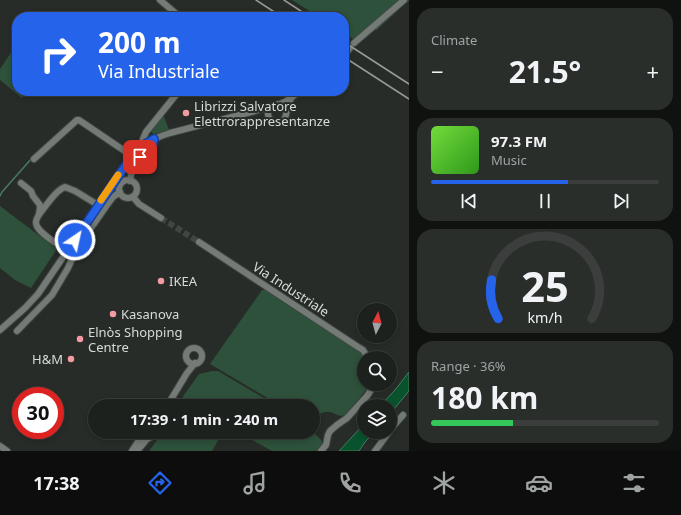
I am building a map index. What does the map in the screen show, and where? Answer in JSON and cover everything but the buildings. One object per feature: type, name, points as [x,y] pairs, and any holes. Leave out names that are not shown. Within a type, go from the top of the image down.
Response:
[{"type":"street","points":[[160,0],[174,12]]},
{"type":"street","points":[[350,48],[404,0]]},
{"type":"street","points":[[142,146],[146,132],[175,96]]},
{"type":"street","points":[[0,330],[25,308],[38,294],[132,156],[142,146],[154,139],[170,133],[254,112],[286,102],[292,96]]},
{"type":"street","points":[[286,112],[284,107],[275,105],[269,109],[268,117],[275,123],[284,121],[286,112],[294,96]]},
{"type":"street","points":[[254,112],[263,111],[268,113]]},
{"type":"street","points":[[34,159],[78,120],[132,156]]},
{"type":"street","points":[[130,181],[135,164],[140,157],[152,147],[154,139]]},
{"type":"street","points":[[17,331],[52,295],[68,268],[77,248],[113,197],[120,192],[122,183],[130,181],[134,183],[137,188],[133,197],[125,198],[120,192]]},
{"type":"street","points":[[21,183],[31,191],[40,205],[39,214]]},
{"type":"street","points":[[67,251],[40,230],[36,224],[39,214],[57,192],[65,187],[75,191],[98,205]]},
{"type":"street","points":[[133,197],[139,204],[161,218]]},
{"type":"street","name":"Via Industriale","points":[[199,242],[364,351]]},
{"type":"street","points":[[171,399],[187,373],[195,363],[200,360],[200,351],[195,348],[190,349],[187,352],[187,373]]},
{"type":"street","points":[[188,360],[191,363],[195,363]]},
{"type":"street","points":[[321,451],[326,445],[330,431],[347,418],[370,391]]},
{"type":"street","points":[[397,422],[403,415]]},
{"type":"street","points":[[132,451],[139,439]]},
{"type":"street","points":[[137,451],[146,439]]},
{"type":"street","points":[[375,451],[383,439]]},
{"type":"street","points":[[0,446],[6,451]]},
{"type":"shaded area","points":[[292,0],[401,0],[355,40],[349,36],[349,12],[311,12]]},
{"type":"shaded area","points":[[12,51],[12,90],[0,80],[0,69]]},
{"type":"shaded area","points":[[163,114],[169,130],[154,134],[151,132],[152,129]]},
{"type":"shaded area","points":[[0,206],[57,249],[31,288],[15,280],[0,268]]},
{"type":"shaded area","points":[[262,290],[265,290],[359,351],[357,351],[357,391],[365,391],[345,415],[340,416],[330,412],[323,412],[320,414],[320,399],[269,399],[210,364]]},
{"type":"shaded area","points":[[218,371],[265,399],[182,399],[199,374]]},
{"type":"shaded area","points":[[409,372],[409,391],[397,406],[397,399],[387,399],[394,391],[397,391],[397,387]]},
{"type":"shaded area","points":[[357,432],[357,439],[368,439],[359,451],[339,451]]},
{"type":"shaded area","points":[[158,439],[219,439],[212,451],[149,451]]},
{"type":"shaded area","points":[[251,439],[320,439],[322,441],[322,445],[318,451],[272,451]]},
{"type":"waterway","points":[[376,29],[408,0]]},
{"type":"waterway","points":[[0,196],[32,158]]},
{"type":"tunnel","points":[[161,218],[199,242]]},
{"type":"railway","points":[[256,0],[274,12]]},
{"type":"railway","points":[[284,0],[302,12]]},
{"type":"railway","points":[[349,45],[409,84]]},
{"type":"railway","points":[[349,60],[409,99]]},
{"type":"slow traffic","points":[[101,200],[118,175]]},
{"type":"place","name":"Librizzi Salvatore Elettrorappresentanze","points":[[186,113]]},
{"type":"place","name":"IKEA","points":[[161,281]]},
{"type":"place","name":"Kasanova","points":[[113,314]]},
{"type":"place","name":"Elnòs Shopping Centre","points":[[80,339]]},
{"type":"place","name":"H&M","points":[[71,359]]},
{"type":"route","points":[[75,240],[132,156],[139,148],[154,139],[152,147],[140,157]]}]
